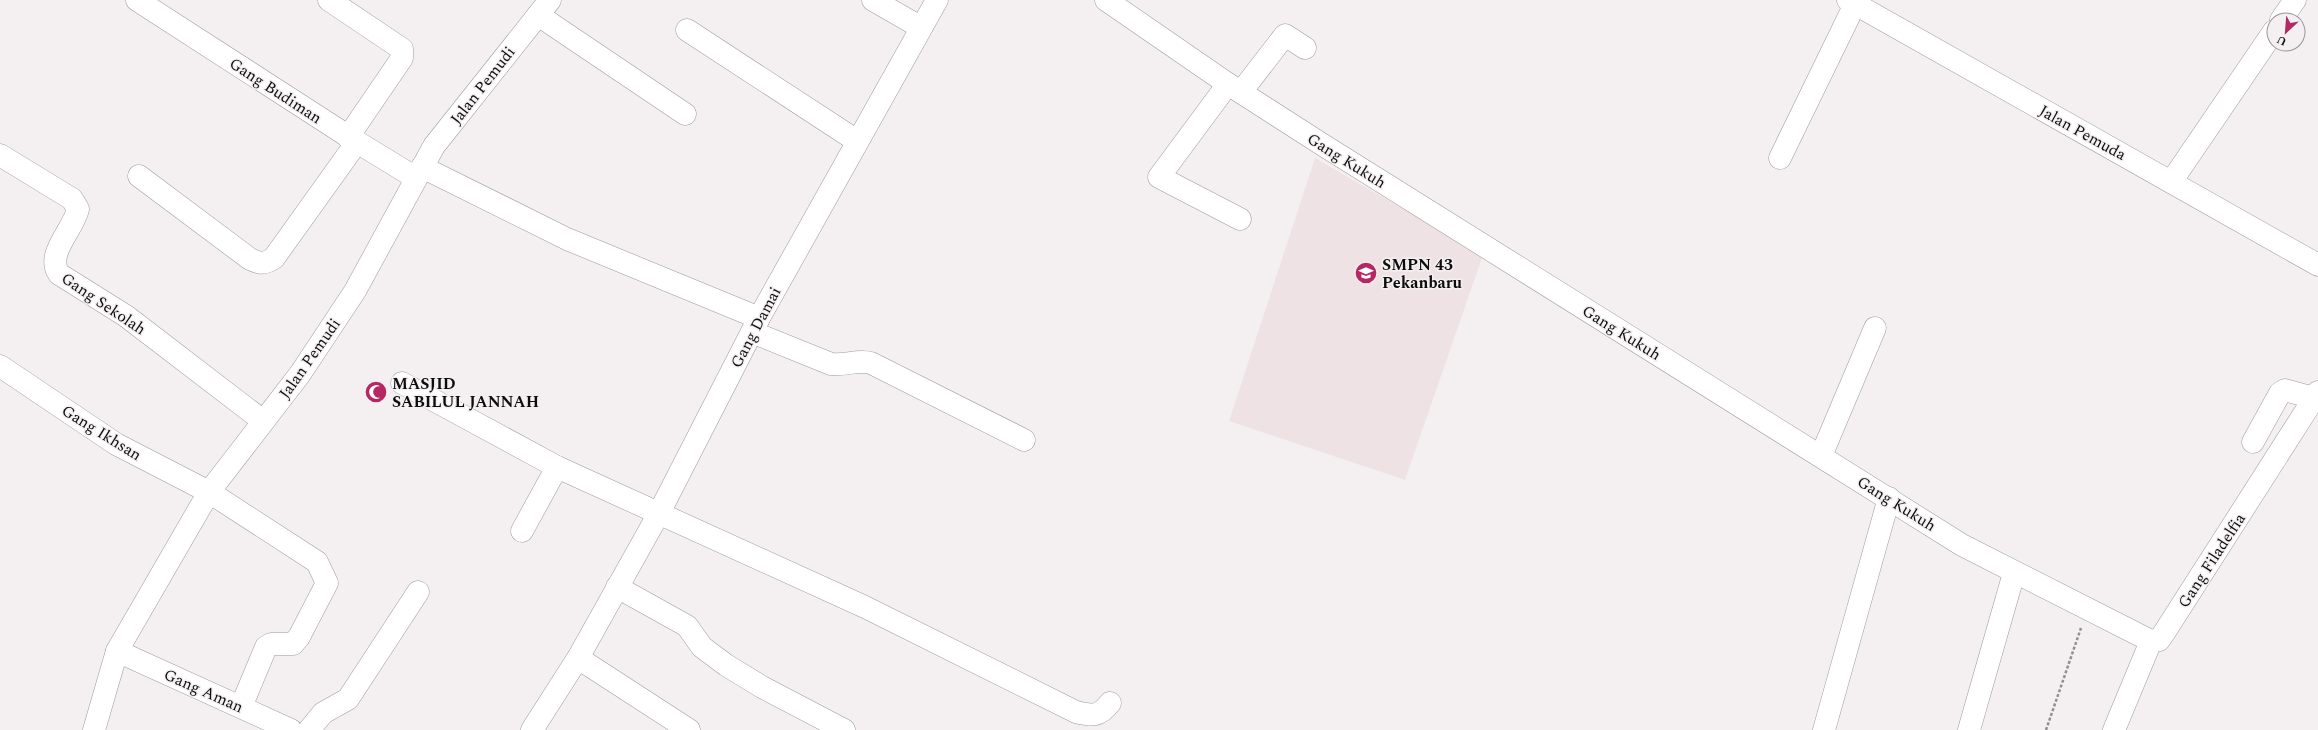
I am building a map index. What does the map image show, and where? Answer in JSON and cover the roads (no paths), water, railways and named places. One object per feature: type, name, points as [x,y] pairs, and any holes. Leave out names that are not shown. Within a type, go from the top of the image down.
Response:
[{"type":"street","name":"Gang Budiman","points":[[137,0],[352,140],[419,173],[567,238],[755,325],[831,364],[842,365],[861,360],[871,363],[1024,440]]},
{"type":"street","points":[[139,176],[250,259],[260,264],[267,263],[274,258],[352,140],[402,58],[402,49],[330,0]]},
{"type":"street","points":[[873,0],[920,26]]},
{"type":"street","name":"Gang Damai","points":[[532,730],[578,658],[658,515],[755,325],[920,26],[937,0]]},
{"type":"street","name":"Gang Kukuh","points":[[1106,0],[1235,88],[1962,544],[2014,573],[2151,641]]},
{"type":"street","points":[[2287,12],[2295,0]]},
{"type":"street","points":[[1780,158],[1853,1]]},
{"type":"street","name":"Jalan Pemuda","points":[[1853,1],[2171,182],[2317,261]]},
{"type":"street","points":[[544,8],[685,114]]},
{"type":"street","name":"Jalan Pemudi","points":[[94,730],[117,651],[208,492],[300,374],[355,291],[434,146],[544,8]]},
{"type":"street","points":[[687,30],[857,141]]},
{"type":"street","points":[[1240,219],[1158,177],[1235,88],[1285,35],[1305,48]]},
{"type":"street","points":[[2171,182],[2266,43]]},
{"type":"street","name":"Gang Sekolah","points":[[0,155],[72,199],[78,208],[76,218],[54,256],[54,267],[59,274],[126,316],[263,421]]},
{"type":"street","points":[[1821,456],[1875,328]]},
{"type":"street","name":"Gang Ikhsan","points":[[0,366],[116,444],[208,492],[317,562],[327,583],[293,644],[271,644],[266,647],[241,707]]},
{"type":"street","points":[[402,383],[557,468],[658,515],[865,607],[1076,712],[1096,716],[1103,712],[1110,704]]},
{"type":"street","points":[[2253,442],[2280,393],[2285,390],[2316,395]]},
{"type":"street","name":"Gang Filadelfia","points":[[2151,641],[2159,640],[2164,633],[2316,395]]},
{"type":"street","points":[[522,531],[557,468]]},
{"type":"street","points":[[1824,730],[1889,498]]},
{"type":"street","points":[[1969,730],[2014,573]]},
{"type":"street","points":[[617,587],[687,626],[702,647],[726,665],[762,687],[844,730]]},
{"type":"street","points":[[310,730],[323,713],[348,699],[418,592]]},
{"type":"street","points":[[2114,730],[2151,641]]},
{"type":"street","name":"Gang Aman","points":[[117,651],[292,730]]},
{"type":"street","points":[[578,658],[689,730]]},
{"type":"place","name":"SMPN 43 Pekanbaru","points":[[1366,273]]},
{"type":"place","name":"MASJID SABILUL JANNAH","points":[[376,392]]}]
